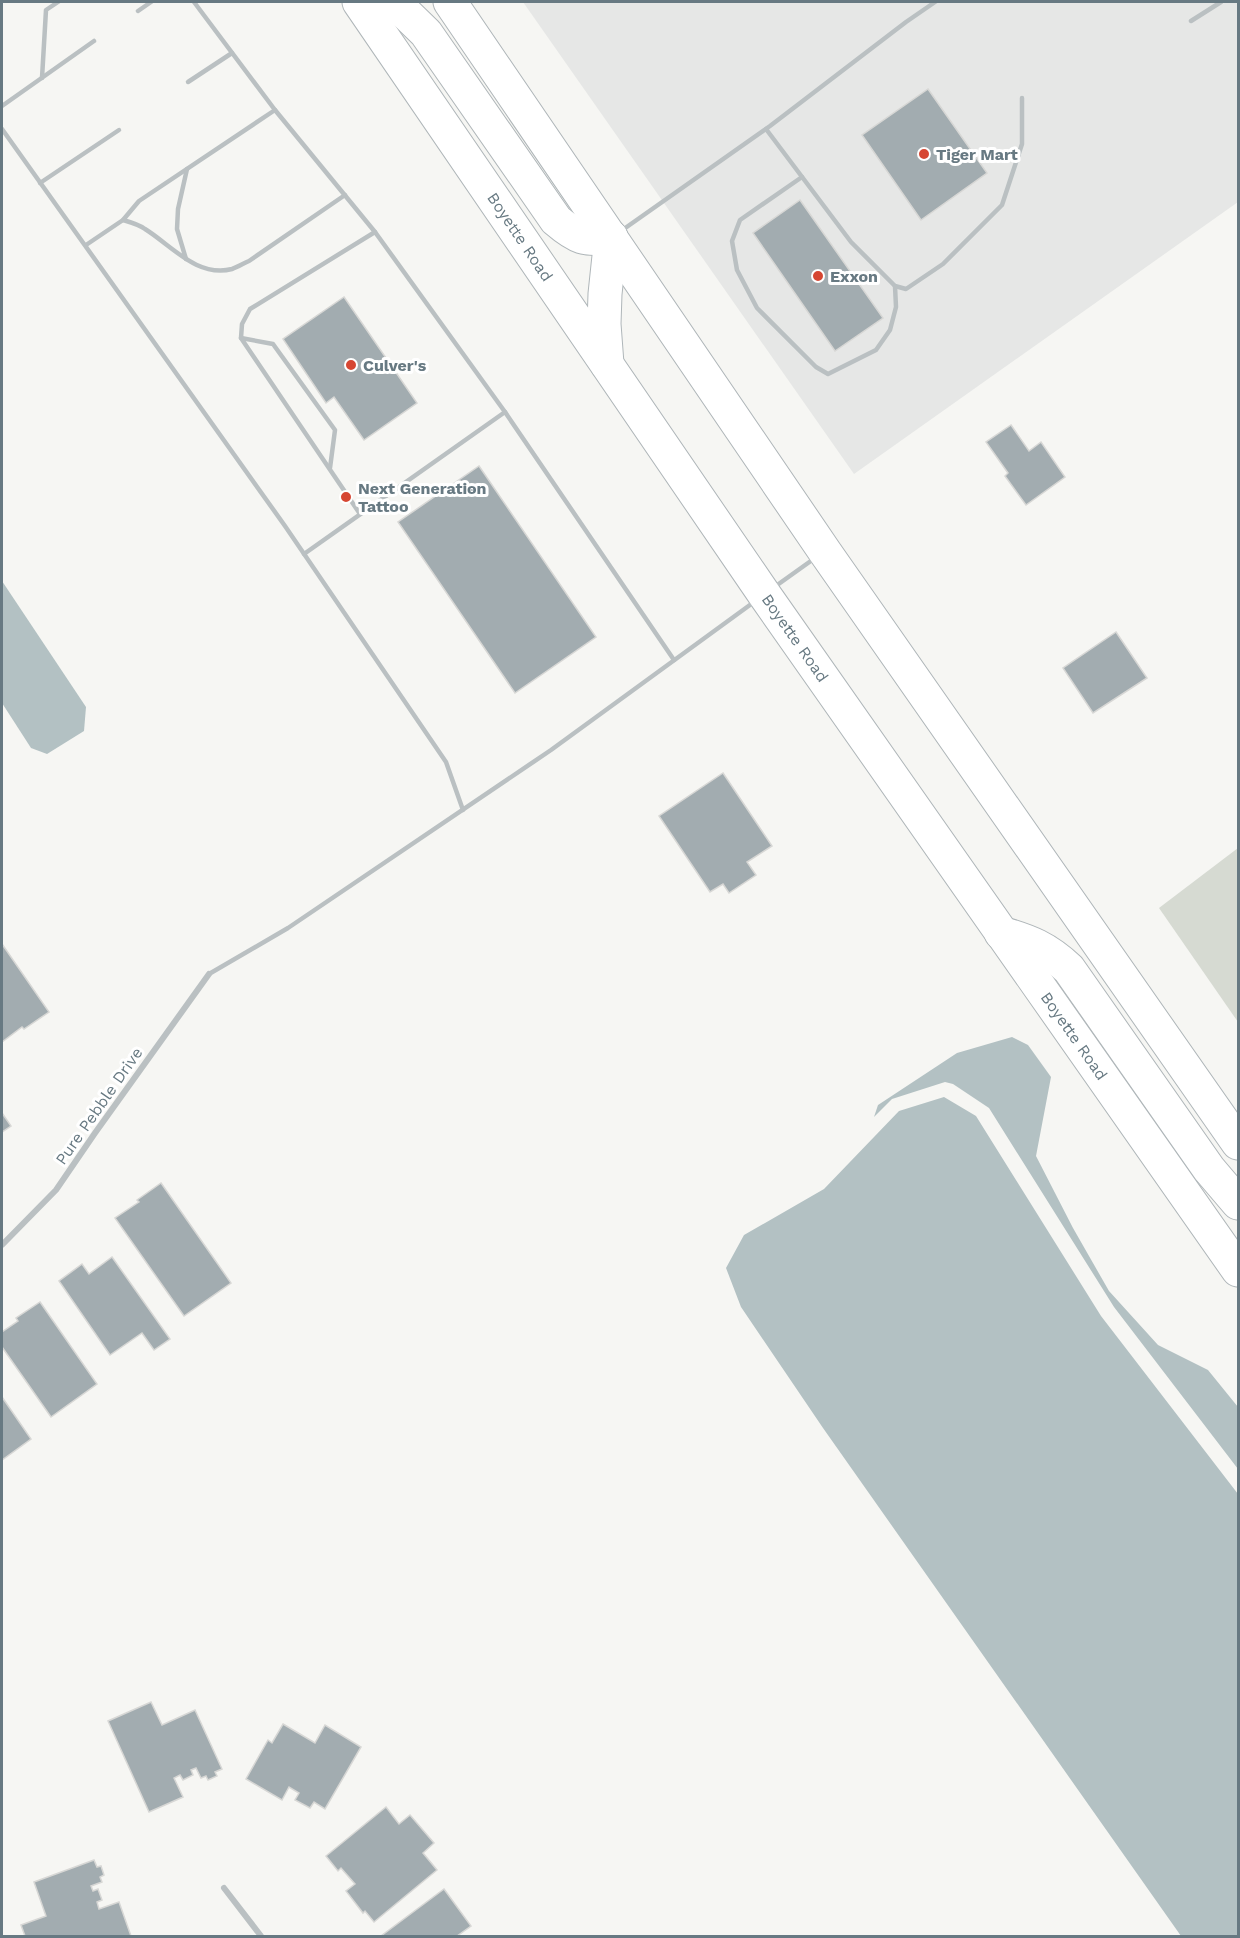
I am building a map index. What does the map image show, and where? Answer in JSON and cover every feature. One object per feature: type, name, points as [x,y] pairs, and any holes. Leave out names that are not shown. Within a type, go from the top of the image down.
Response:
[{"type":"main road","name":"Boyette Road","points":[[359,2],[764,594],[1239,1270]]},
{"type":"main road","points":[[394,2],[426,33],[556,220],[576,236],[584,239],[611,237]]},
{"type":"main road","points":[[450,2],[825,552],[1239,1143]]},
{"type":"main road","points":[[607,365],[604,294],[611,237]]},
{"type":"main road","points":[[1001,933],[1044,948],[1069,969],[1209,1169],[1239,1203]]},
{"type":"street","name":"Pure Pebble Drive","points":[[2,1245],[56,1190],[94,1133],[209,974]]},
{"type":"street","points":[[224,1888],[261,1936]]},
{"type":"lane","points":[[42,78],[46,10],[58,2]]},
{"type":"lane","points":[[138,11],[151,2]]},
{"type":"lane","points":[[194,2],[275,110],[375,232],[505,412],[674,660]]},
{"type":"lane","points":[[611,237],[766,129],[935,2]]},
{"type":"lane","points":[[1191,21],[1221,2]]},
{"type":"lane","points":[[2,106],[94,41]]},
{"type":"lane","points":[[188,82],[232,53]]},
{"type":"lane","points":[[766,129],[851,242],[894,286],[906,289],[943,264],[1002,205],[1022,144],[1022,98]]},
{"type":"lane","points":[[86,245],[123,220],[139,201],[275,110]]},
{"type":"lane","points":[[2,129],[304,554],[446,762],[463,810]]},
{"type":"lane","points":[[40,183],[119,130]]},
{"type":"lane","points":[[186,259],[177,229],[178,208],[187,169]]},
{"type":"lane","points":[[802,177],[740,220],[732,241],[737,270],[758,308],[816,367],[828,374],[876,350],[890,330],[896,307],[894,286]]},
{"type":"lane","points":[[123,220],[142,227],[186,259],[203,268],[232,269],[249,261],[345,195]]},
{"type":"lane","points":[[360,514],[241,338],[242,324],[250,309],[375,232]]},
{"type":"lane","points":[[241,338],[273,344],[335,430],[330,468]]},
{"type":"lane","points":[[304,554],[505,412]]},
{"type":"lane","points":[[209,974],[288,928],[551,750],[825,552]]},
{"type":"shaded area","points":[[523,2],[1238,2],[1238,202],[854,474]]},
{"type":"shaded area","points":[[2,581],[86,707],[84,731],[47,754],[31,748],[2,703]]},
{"type":"shaded area","points":[[1238,848],[1238,1022],[1159,908]]},
{"type":"shaded area","points":[[1012,1037],[1028,1045],[1051,1077],[1036,1156],[1073,1228],[1109,1291],[1158,1345],[1208,1370],[1238,1407],[1238,1469],[1114,1307],[989,1108],[953,1084],[945,1082],[892,1099],[874,1117],[878,1105],[957,1053]]},
{"type":"shaded area","points":[[944,1097],[976,1116],[1101,1316],[1238,1494],[1238,1936],[1181,1936],[823,1428],[741,1307],[726,1268],[744,1235],[824,1189],[899,1111]]},
{"type":"building","name":"Tiger Mart","points":[[928,89],[987,173],[921,220],[862,135]]},
{"type":"building","name":"Exxon","points":[[800,200],[883,318],[835,351],[753,233]]},
{"type":"building","points":[[344,297],[417,403],[364,440],[334,397],[326,403],[283,339]]},
{"type":"building","points":[[1011,425],[1029,451],[1041,442],[1065,477],[1026,505],[1005,476],[1008,473],[986,442]]},
{"type":"building","points":[[479,466],[596,637],[515,693],[398,522]]},
{"type":"building","points":[[1116,632],[1147,678],[1093,713],[1063,668]]},
{"type":"building","points":[[723,773],[772,846],[747,862],[756,875],[729,893],[723,884],[710,892],[659,816]]},
{"type":"building","points":[[2,944],[49,1012],[24,1029],[22,1027],[2,1042]]},
{"type":"building","points":[[2,1113],[11,1126],[2,1132]]},
{"type":"building","points":[[161,1183],[231,1283],[184,1316],[115,1218]]},
{"type":"building","points":[[112,1257],[170,1339],[154,1350],[142,1333],[110,1355],[59,1281],[82,1264],[89,1274]]},
{"type":"building","points":[[40,1302],[97,1384],[51,1417],[2,1347],[2,1332],[18,1321],[16,1318]]},
{"type":"building","points":[[2,1397],[31,1439],[2,1460]]},
{"type":"building","points":[[151,1702],[162,1725],[195,1710],[222,1769],[215,1772],[217,1776],[208,1780],[206,1776],[201,1778],[196,1768],[191,1770],[193,1775],[183,1780],[180,1775],[174,1778],[183,1797],[149,1812],[108,1721]]},
{"type":"building","points":[[283,1724],[315,1743],[325,1725],[361,1747],[325,1809],[314,1802],[310,1808],[295,1800],[299,1793],[289,1787],[282,1800],[246,1779],[268,1740],[272,1743]]},
{"type":"building","points":[[386,1807],[399,1824],[410,1815],[434,1843],[423,1853],[437,1870],[374,1922],[365,1911],[363,1913],[346,1891],[355,1884],[341,1868],[338,1871],[326,1856]]},
{"type":"building","points":[[94,1860],[97,1867],[101,1866],[104,1875],[100,1877],[102,1882],[91,1886],[93,1891],[98,1889],[102,1900],[97,1902],[99,1909],[119,1902],[131,1936],[25,1936],[21,1925],[46,1916],[34,1882]]},
{"type":"building","points":[[444,1889],[471,1926],[457,1936],[381,1936]]},
{"type":"place","name":"Tiger Mart","points":[[924,154]]},
{"type":"place","name":"Exxon","points":[[818,276]]},
{"type":"place","name":"Culver's","points":[[351,365]]},
{"type":"place","name":"Next Generation Tattoo","points":[[346,497]]}]
